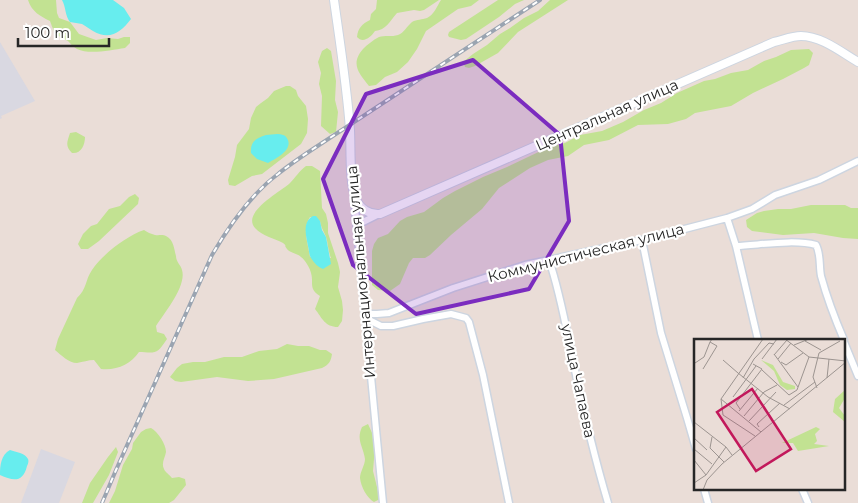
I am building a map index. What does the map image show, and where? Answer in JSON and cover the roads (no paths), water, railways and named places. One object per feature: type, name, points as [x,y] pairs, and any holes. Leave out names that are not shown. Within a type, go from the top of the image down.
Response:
[{"type":"street","name":"Интернациональная улица","points":[[334,0],[350,130],[353,191],[383,503]]},
{"type":"street","name":"Центральная улица","points":[[357,225],[774,42],[800,36],[812,37],[858,62]]},
{"type":"street","name":"Коммунистическая улица","points":[[365,314],[389,313],[454,288],[525,265],[642,240],[728,218],[752,209],[776,195],[819,180],[858,161]]},
{"type":"street","points":[[353,191],[361,207],[372,213],[380,214]]},
{"type":"street","points":[[728,218],[758,339]]},
{"type":"street","points":[[642,240],[661,333],[694,442]]},
{"type":"street","points":[[736,246],[786,243],[810,243],[816,245],[819,250],[821,273],[829,303],[843,339]]},
{"type":"street","name":"улица Чапаева","points":[[549,260],[564,317],[598,469],[608,503]]},
{"type":"street","points":[[365,314],[370,321],[381,326],[393,326],[423,318],[452,314],[466,318],[483,375],[509,503]]},
{"type":"street","points":[[846,346],[858,376]]},
{"type":"street","points":[[704,490],[708,503]]},
{"type":"street","points":[[802,490],[808,503]]},
{"type":"water","points":[[62,0],[113,0],[124,8],[131,19],[115,34],[99,34],[82,24],[70,22]]},
{"type":"water","points":[[266,135],[284,135],[288,139],[289,144],[282,154],[268,163],[257,159],[251,153],[254,141]]},
{"type":"water","points":[[313,216],[316,216],[320,221],[326,237],[331,264],[323,269],[316,265],[310,257],[306,238],[306,225]]},
{"type":"water","points":[[10,450],[23,454],[28,460],[25,472],[17,479],[9,479],[0,475],[3,457]]},
{"type":"railway","points":[[102,503],[212,255],[249,201],[268,182],[300,158],[540,0]]}]
